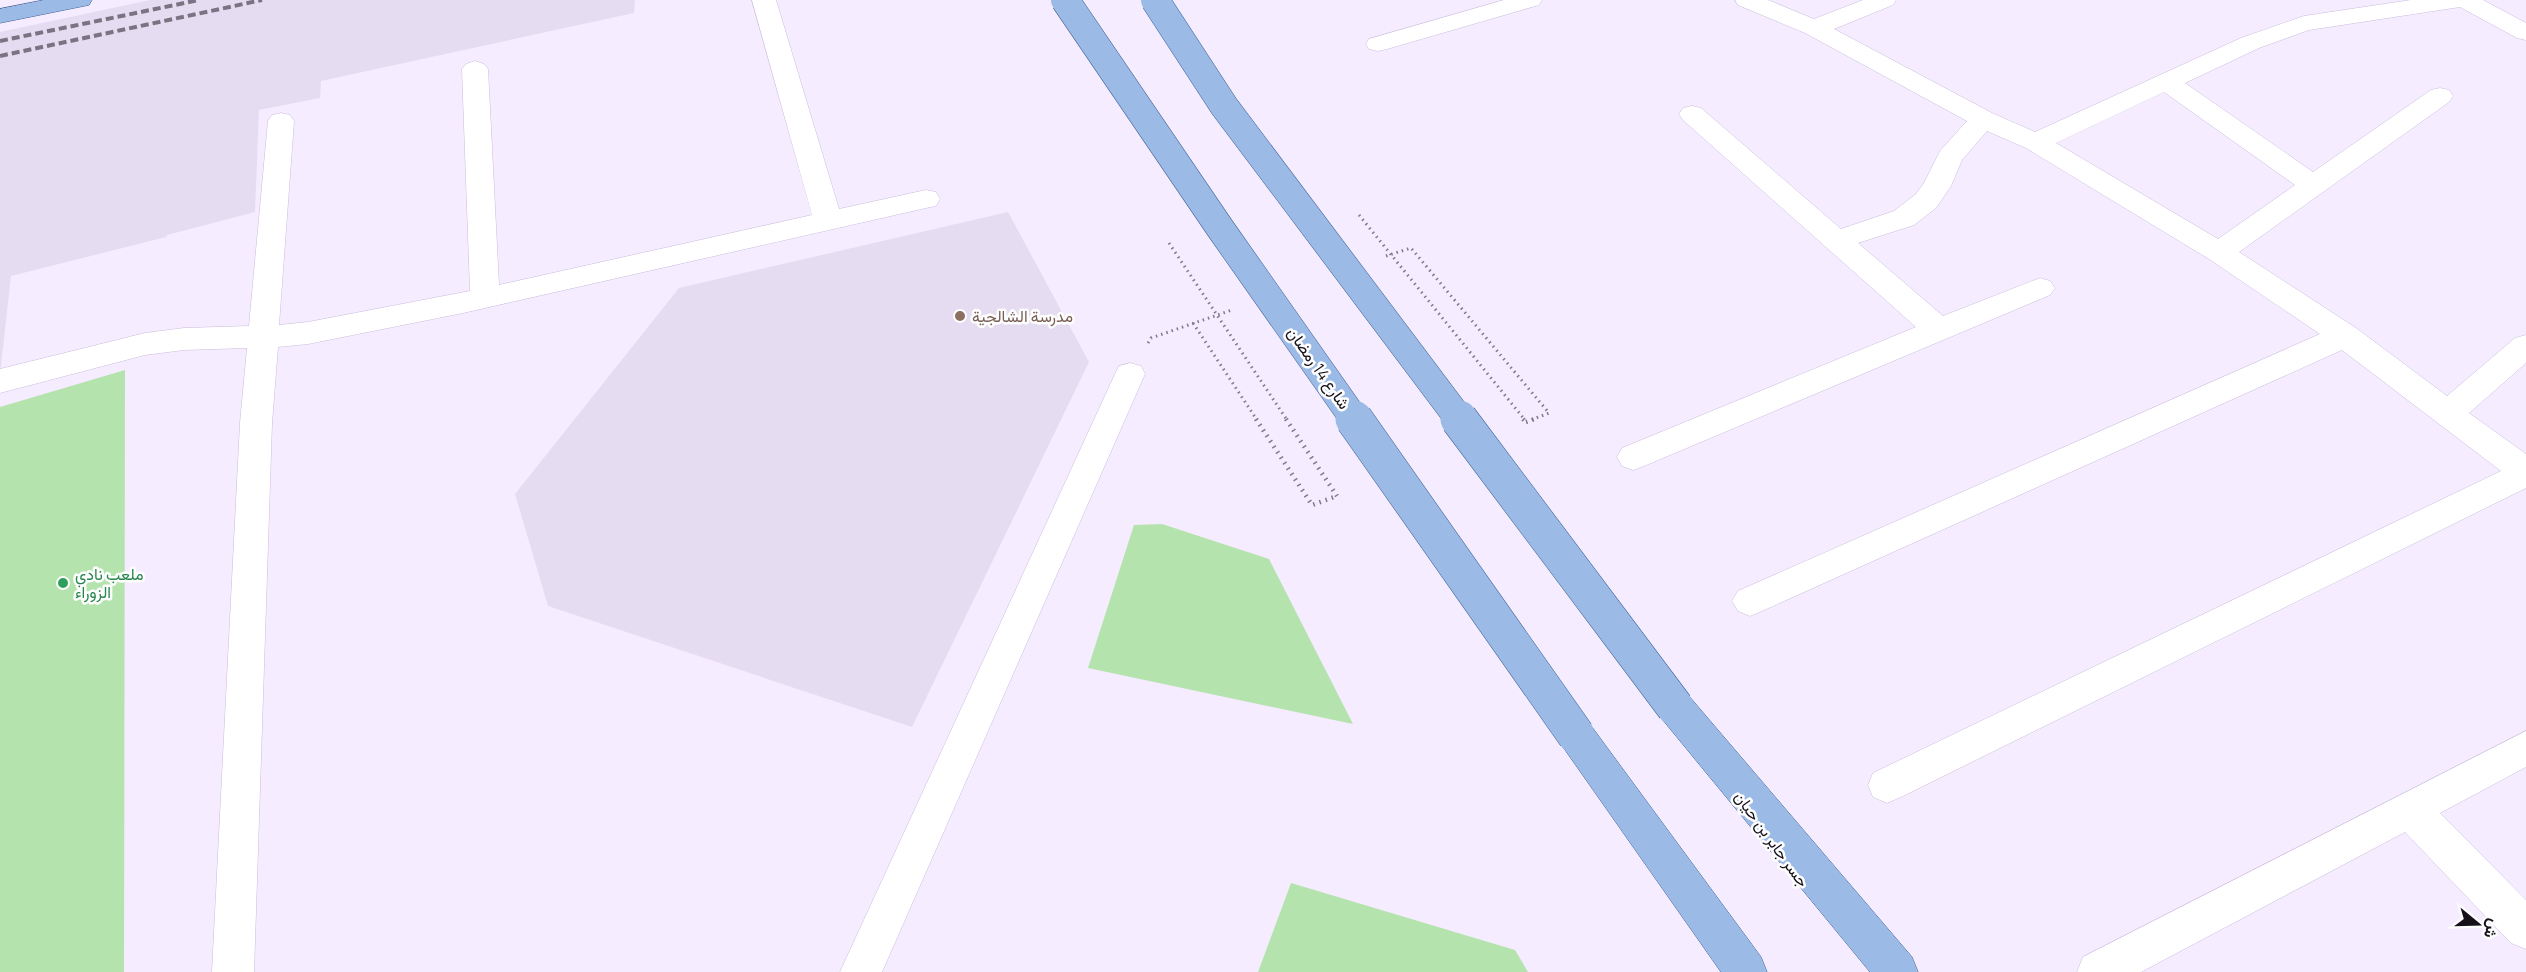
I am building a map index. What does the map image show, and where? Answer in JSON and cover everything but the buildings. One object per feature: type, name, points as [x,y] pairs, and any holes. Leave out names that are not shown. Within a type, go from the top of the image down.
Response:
[{"type":"main road","points":[[0,16],[80,0]]},
{"type":"main road","name":"شارع 14 رمضان","points":[[1065,0],[1227,237],[1576,735]]},
{"type":"main road","points":[[1155,0],[1224,106],[1675,707],[1897,972]]},
{"type":"main road","name":"جسر جابر بن حيان","points":[[1675,707],[1869,972]]},
{"type":"main road","points":[[1576,735],[1719,972]]},
{"type":"main road","points":[[1576,735],[1746,972]]},
{"type":"street","points":[[764,0],[828,221]]},
{"type":"street","points":[[1378,44],[1530,0]]},
{"type":"street","points":[[1747,0],[1814,28],[1983,119],[2035,142],[2219,252],[2345,336],[2526,473],[1887,785]]},
{"type":"street","points":[[1814,28],[1884,0]]},
{"type":"street","points":[[2035,142],[2250,43],[2304,23],[2463,0],[2526,33]]},
{"type":"street","points":[[476,69],[485,298]]},
{"type":"street","points":[[2165,81],[2313,185]]},
{"type":"street","points":[[2219,252],[2440,96]]},
{"type":"street","points":[[1692,114],[1940,331]]},
{"type":"street","points":[[1838,240],[1904,218],[1926,201],[1937,186],[1950,157],[1983,119]]},
{"type":"street","points":[[233,972],[256,423],[281,121]]},
{"type":"street","points":[[0,381],[112,351],[168,341],[264,339],[307,333],[485,298],[926,199]]},
{"type":"street","points":[[1633,457],[2040,288]]},
{"type":"street","points":[[1750,601],[2345,336]]},
{"type":"street","points":[[2448,413],[2526,346]]},
{"type":"street","points":[[861,972],[1130,375]]},
{"type":"street","points":[[2098,972],[2526,748]]},
{"type":"street","points":[[2409,809],[2526,929]]},
{"type":"path","points":[[1355,210],[1526,422],[1549,413],[1411,248]]},
{"type":"path","points":[[1168,243],[1337,496],[1312,505],[1193,323]]},
{"type":"shaded area","points":[[150,0],[635,0],[634,13],[321,81],[320,98],[259,110],[255,212],[11,276],[0,374],[0,32]]},
{"type":"shaded area","points":[[1008,212],[1089,362],[912,727],[548,606],[515,494],[679,288]]},
{"type":"green space","name":"ملعب نادي الزوراء","points":[[125,370],[124,972],[0,972],[0,407]]},
{"type":"green space","points":[[1162,524],[1269,559],[1353,724],[1088,668],[1134,525]]},
{"type":"green space","points":[[1291,883],[1515,950],[1528,972],[1258,972]]},
{"type":"railway","points":[[0,41],[199,0]]},
{"type":"railway","points":[[0,56],[262,0]]},
{"type":"place","name":"مدرسة الشالجية","points":[[960,316]]},
{"type":"place","name":"ملعب نادي الزوراء","points":[[63,583]]}]
